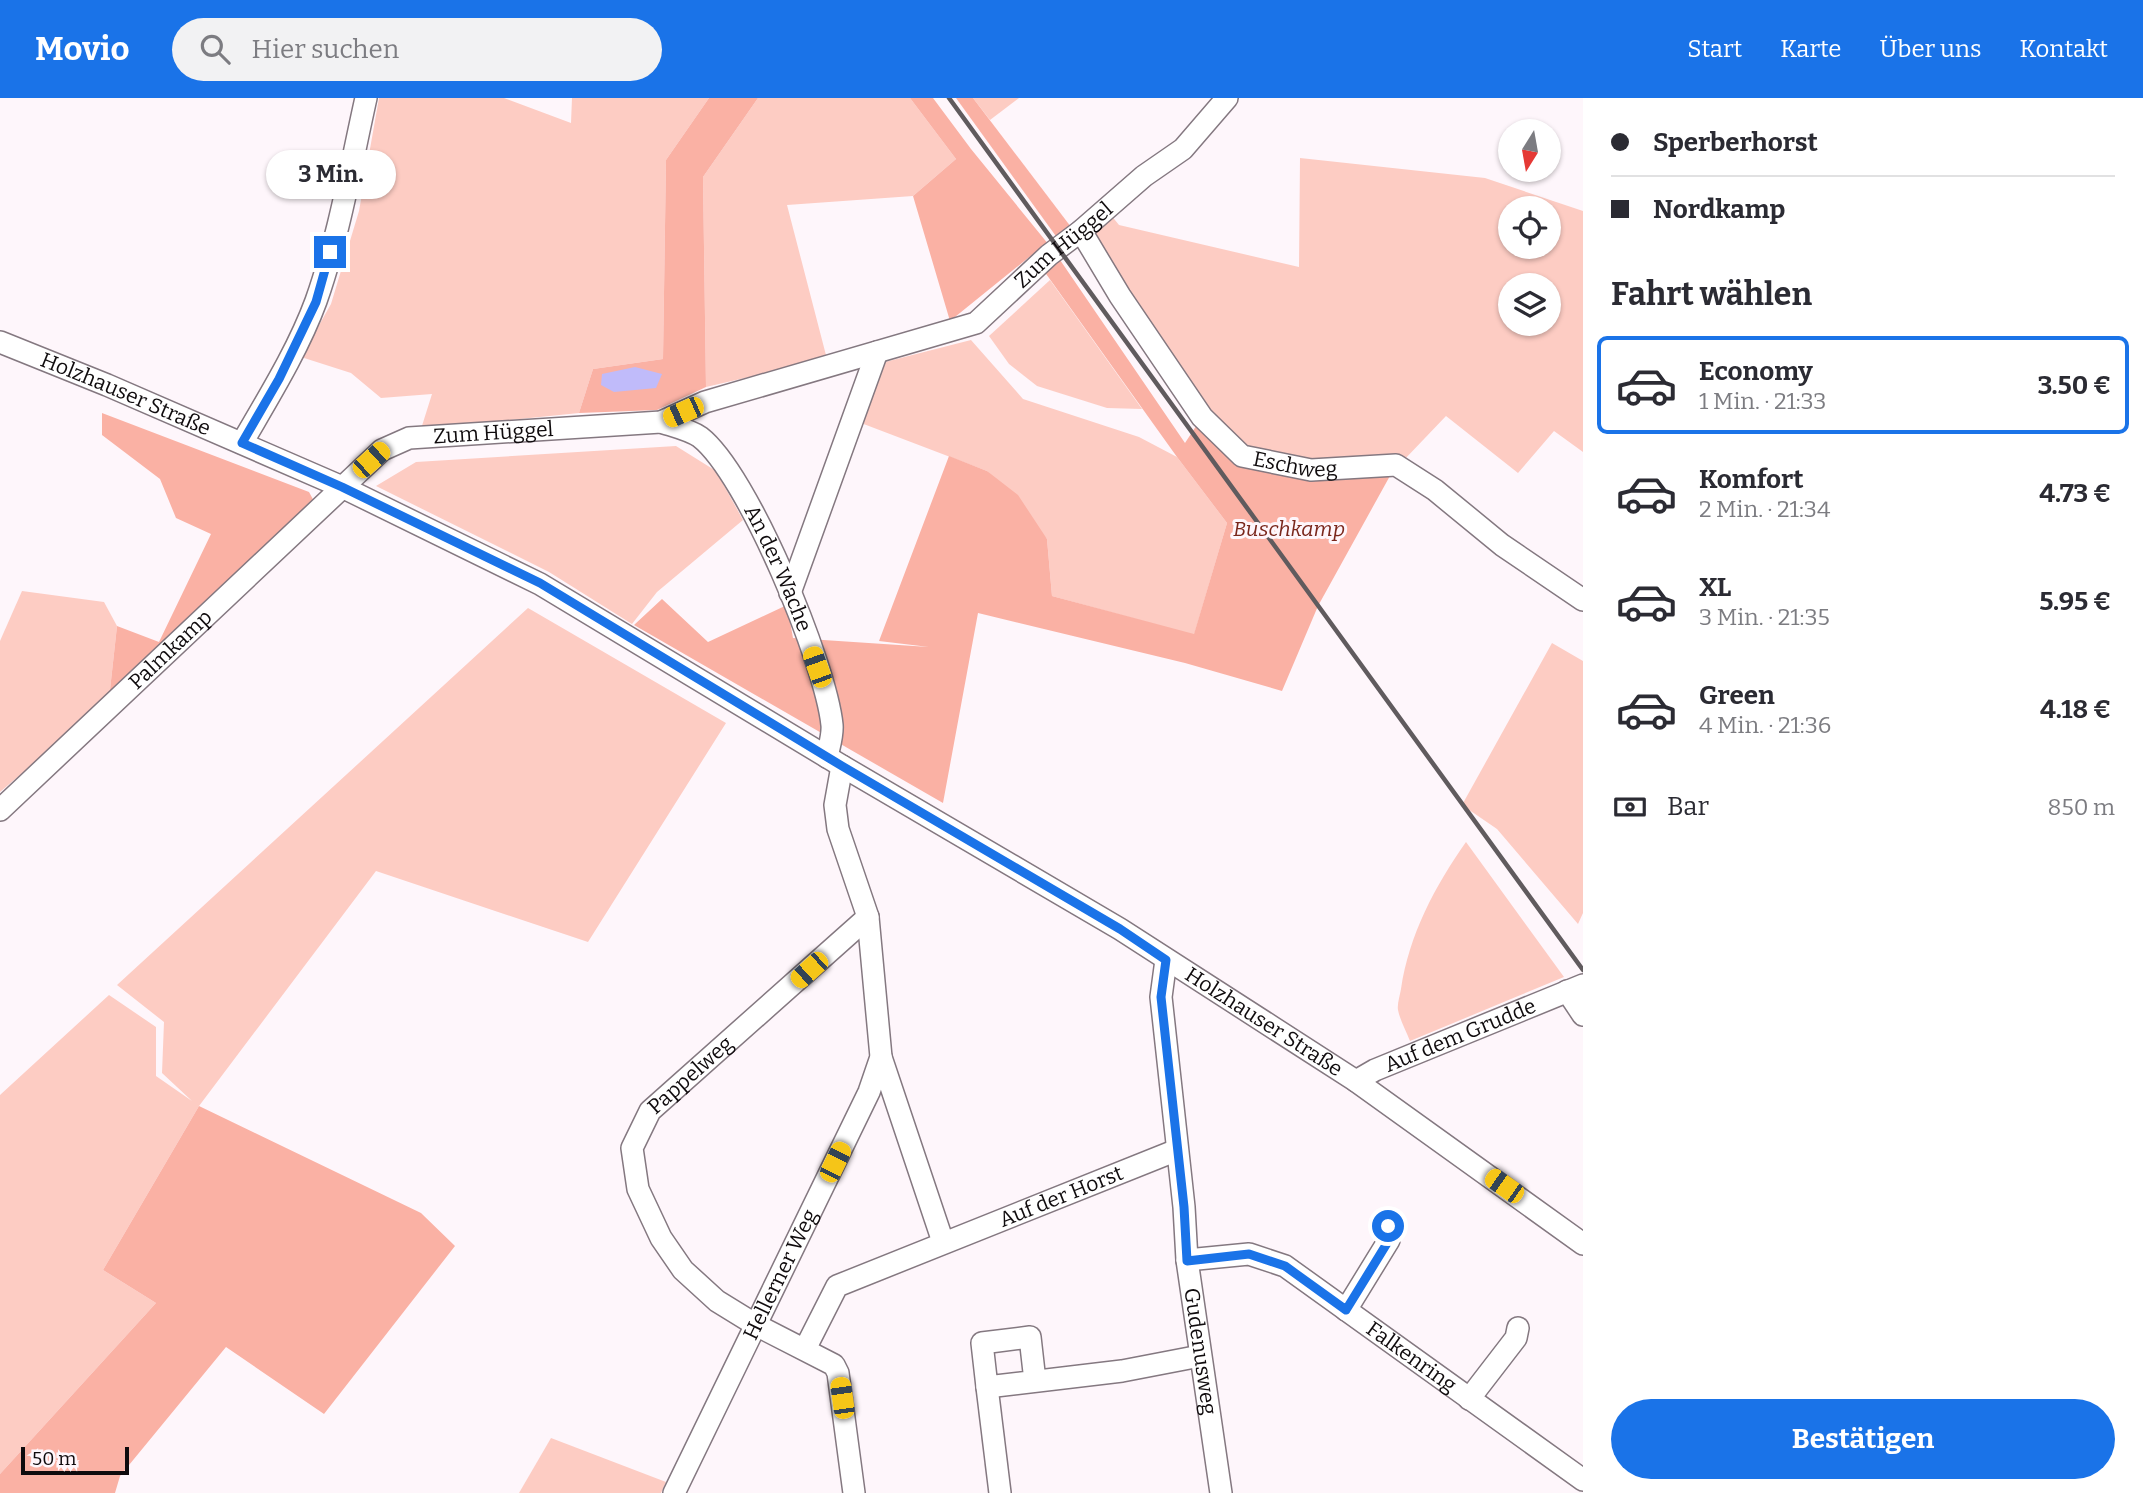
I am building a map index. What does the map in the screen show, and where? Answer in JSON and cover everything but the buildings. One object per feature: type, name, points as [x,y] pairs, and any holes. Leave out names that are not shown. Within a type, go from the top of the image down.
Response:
[{"type":"street","points":[[242,443],[279,379],[316,302],[343,202],[366,98]]},
{"type":"street","name":"Zum Hüggel","points":[[342,487],[382,450],[409,438],[661,422],[705,402],[976,323],[1049,255],[1144,176],[1183,149],[1227,98]]},
{"type":"street","name":"Eschweg","points":[[1081,231],[1120,296],[1202,417],[1242,456],[1311,470],[1396,465],[1435,490],[1502,545],[1583,600]]},
{"type":"street","name":"Holzhauser Straße","points":[[0,342],[342,487],[540,583],[834,761],[1108,922],[1356,1081],[1583,1244]]},
{"type":"street","points":[[790,593],[877,352]]},
{"type":"street","name":"Zum Hüggel","points":[[661,422],[699,436]]},
{"type":"street","name":"An der Wache","points":[[699,436],[728,467],[750,506],[790,593],[827,692],[834,761]]},
{"type":"street","name":"Palmkamp","points":[[0,810],[342,487]]},
{"type":"street","name":"Hellerner Weg","points":[[674,1493],[869,1092],[881,1057],[868,917],[838,829],[834,761]]},
{"type":"street","name":"Pappelweg","points":[[854,1493],[838,1373],[834,1365],[756,1325],[717,1301],[683,1270],[661,1238],[638,1189],[632,1148],[650,1111],[868,917]]},
{"type":"street","name":"Gudenusweg","points":[[1166,960],[1161,997],[1184,1207],[1187,1261],[1221,1493]]},
{"type":"street","name":"Auf dem Grudde","points":[[1356,1081],[1375,1070],[1575,988],[1583,1015]]},
{"type":"street","points":[[881,1057],[943,1242]]},
{"type":"street","name":"Auf der Horst","points":[[805,1349],[837,1286],[1177,1150]]},
{"type":"street","points":[[1346,1310],[1389,1240],[1388,1226]]},
{"type":"street","name":"Falkenring","points":[[1187,1261],[1249,1254],[1285,1266],[1583,1480]]},
{"type":"street","points":[[1469,1399],[1516,1338],[1518,1328]]},
{"type":"street","points":[[1000,1493],[982,1343],[1030,1337],[1035,1381]]},
{"type":"street","points":[[987,1387],[1122,1371],[1200,1356]]},
{"type":"shaded area","points":[[379,98],[504,98],[571,123],[572,98],[709,98],[666,160],[663,359],[593,369],[579,413],[421,429],[432,394],[381,398],[351,373],[301,357],[331,304],[359,211]]},
{"type":"shaded area","points":[[758,98],[910,98],[956,159],[913,196],[787,205],[827,359],[706,387],[703,177]]},
{"type":"shaded area","points":[[973,98],[1019,98],[990,120]]},
{"type":"shaded area","points":[[1300,158],[1485,178],[1538,196],[1498,196],[1498,259],[1561,259],[1561,204],[1583,211],[1583,452],[1554,431],[1518,473],[1446,416],[1396,465],[1242,456],[1081,231],[1106,209],[1119,225],[1299,267]]},
{"type":"shaded area","points":[[1050,280],[1142,409],[1107,408],[1037,386],[1009,364],[989,336]]},
{"type":"shaded area","points":[[971,340],[1023,399],[1139,437],[1177,457],[1227,523],[1194,635],[1052,596],[1047,539],[987,471],[861,423],[885,362]]},
{"type":"shaded area","points":[[635,367],[662,374],[656,388],[614,392],[601,385],[602,374]]},
{"type":"shaded area","points":[[676,446],[716,471],[743,520],[657,592],[632,624],[549,572],[376,486],[416,462]]},
{"type":"shaded area","points":[[22,591],[104,602],[117,626],[109,699],[0,792],[0,641]]},
{"type":"shaded area","points":[[528,608],[726,723],[588,942],[376,871],[199,1106],[103,1270],[156,1303],[0,1474],[0,1095],[109,995],[156,1027],[156,1076],[192,1101],[162,1073],[164,1022],[117,985]]},
{"type":"shaded area","points":[[1552,643],[1583,661],[1583,913],[1578,924],[1497,829],[1462,805]]},
{"type":"shaded area","points":[[1466,842],[1564,977],[1410,1041],[1398,1008],[1410,949],[1434,894]]},
{"type":"shaded area","points":[[551,1438],[666,1482],[661,1493],[519,1493]]},
{"type":"green space","points":[[709,98],[758,98],[703,177],[706,387],[657,410],[579,413],[593,369],[663,359],[666,160]]},
{"type":"green space","points":[[910,98],[933,98],[1049,245],[1033,254],[950,321],[913,196],[956,159]]},
{"type":"green space","points":[[956,98],[973,98],[1071,227],[1058,239]]},
{"type":"green space","name":"Buschkamp","points":[[1058,257],[1185,443],[1202,417],[1242,456],[1396,465],[1318,606],[1282,691],[1185,663],[978,613],[943,803],[634,625],[662,599],[708,642],[787,605],[793,638],[929,647],[879,641],[949,456],[987,471],[1018,495],[1047,539],[1052,596],[1194,634],[1227,523],[1044,271]]},
{"type":"green space","points":[[102,413],[309,492],[316,505],[109,699],[117,626],[159,642],[211,534],[176,518],[160,479],[102,435]]},
{"type":"green space","points":[[199,1106],[421,1213],[455,1246],[324,1414],[226,1347],[120,1476],[115,1493],[0,1493],[0,1474],[156,1303],[103,1270]]},
{"type":"railway","points":[[949,98],[1583,970]]},
{"type":"route","points":[[330,252],[316,302],[279,379],[242,443],[342,487],[540,583],[842,766],[1120,929],[1166,960],[1161,997],[1184,1207],[1187,1261],[1249,1254],[1285,1266],[1346,1310],[1389,1240],[1388,1226]]}]
